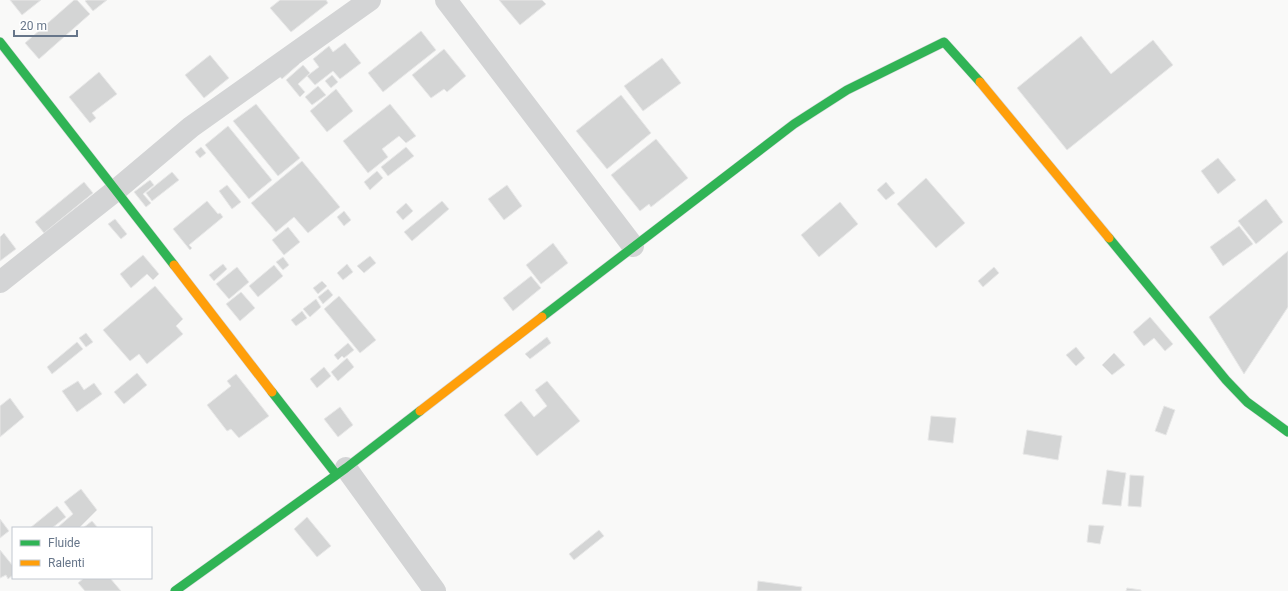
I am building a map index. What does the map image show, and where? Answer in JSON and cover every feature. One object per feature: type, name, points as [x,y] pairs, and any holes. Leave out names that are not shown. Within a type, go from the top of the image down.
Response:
[{"type":"street","points":[[0,282],[116,190],[191,127],[370,0]]},
{"type":"street","points":[[446,0],[633,246]]},
{"type":"street","points":[[0,42],[435,591]]},
{"type":"street","points":[[175,591],[341,471],[794,124],[847,90],[944,42],[984,86],[1226,380],[1247,402],[1288,432]]},
{"type":"building","points":[[10,0],[41,0],[22,15]]},
{"type":"building","points":[[74,0],[77,0],[90,14],[39,59],[25,43]]},
{"type":"building","points":[[107,0],[93,11],[85,1]]},
{"type":"building","points":[[280,0],[326,0],[328,3],[291,32],[270,8]]},
{"type":"building","points":[[499,0],[542,0],[546,4],[520,25]]},
{"type":"building","points":[[421,31],[436,50],[383,92],[368,73]]},
{"type":"building","points":[[1081,36],[1111,74],[1153,40],[1173,65],[1067,150],[1017,88]]},
{"type":"building","points":[[345,43],[361,63],[340,79],[333,71],[315,85],[307,76],[319,67],[313,59],[329,46],[333,52]]},
{"type":"building","points":[[444,49],[466,76],[447,92],[444,89],[431,98],[412,75]]},
{"type":"building","points":[[210,55],[229,78],[204,98],[185,75]]},
{"type":"building","points":[[294,58],[299,64],[282,79],[277,73]]},
{"type":"building","points":[[662,58],[681,83],[643,111],[624,86]]},
{"type":"building","points":[[303,65],[310,73],[298,84],[305,92],[300,97],[286,80]]},
{"type":"building","points":[[99,72],[117,94],[92,113],[96,118],[90,123],[69,97]]},
{"type":"building","points":[[332,75],[338,82],[331,88],[325,81]]},
{"type":"building","points":[[318,86],[326,95],[312,105],[305,97]]},
{"type":"building","points":[[336,89],[353,111],[327,132],[310,111]]},
{"type":"building","points":[[621,95],[651,133],[607,169],[576,131]]},
{"type":"building","points":[[256,104],[300,158],[278,176],[233,121]]},
{"type":"building","points":[[390,104],[416,136],[406,143],[399,136],[382,149],[388,157],[368,173],[343,141]]},
{"type":"building","points":[[228,126],[272,180],[249,199],[205,145]]},
{"type":"building","points":[[656,139],[688,178],[651,207],[649,204],[640,211],[611,175]]},
{"type":"building","points":[[201,147],[206,153],[200,158],[195,152]]},
{"type":"building","points":[[406,147],[414,156],[388,176],[381,167]]},
{"type":"building","points":[[1218,158],[1236,180],[1218,194],[1201,171]]},
{"type":"building","points":[[302,161],[340,207],[308,233],[294,217],[276,232],[251,203]]},
{"type":"building","points":[[377,171],[383,178],[370,190],[364,182]]},
{"type":"building","points":[[172,172],[179,180],[152,201],[146,193]]},
{"type":"building","points":[[926,178],[965,223],[936,248],[897,204]]},
{"type":"building","points":[[150,180],[154,185],[143,194],[151,203],[146,207],[134,192]]},
{"type":"building","points":[[84,182],[93,193],[44,233],[35,222]]},
{"type":"building","points":[[886,182],[895,193],[886,200],[877,190]]},
{"type":"building","points":[[227,185],[241,202],[232,209],[219,191]]},
{"type":"building","points":[[507,185],[522,206],[504,220],[488,199]]},
{"type":"building","points":[[1266,199],[1283,222],[1256,244],[1238,221]]},
{"type":"building","points":[[207,201],[218,214],[220,213],[223,217],[189,245],[192,248],[190,250],[173,229]]},
{"type":"building","points":[[442,201],[449,209],[412,241],[404,232]]},
{"type":"building","points":[[840,202],[858,224],[819,257],[801,235]]},
{"type":"building","points":[[406,203],[413,211],[403,220],[396,212]]},
{"type":"building","points":[[344,211],[351,220],[344,226],[337,217]]},
{"type":"building","points":[[115,219],[127,234],[121,239],[108,224]]},
{"type":"building","points":[[1239,226],[1253,244],[1223,266],[1210,247]]},
{"type":"building","points":[[288,227],[300,242],[284,255],[272,240]]},
{"type":"building","points":[[4,233],[16,249],[0,261],[0,237]]},
{"type":"building","points":[[553,243],[568,263],[541,284],[526,265]]},
{"type":"building","points":[[1288,251],[1288,307],[1244,374],[1209,317]]},
{"type":"building","points":[[143,255],[159,274],[153,280],[147,274],[131,288],[120,274]]},
{"type":"building","points":[[370,256],[376,263],[364,273],[357,266]]},
{"type":"building","points":[[283,257],[289,265],[283,270],[276,262]]},
{"type":"building","points":[[223,264],[227,269],[214,281],[209,275]]},
{"type":"building","points":[[347,264],[353,272],[343,280],[337,273]]},
{"type":"building","points":[[274,265],[283,276],[258,297],[249,286]]},
{"type":"building","points":[[237,267],[249,282],[229,299],[216,284]]},
{"type":"building","points":[[994,267],[999,273],[983,287],[978,281]]},
{"type":"building","points":[[531,276],[541,288],[513,311],[503,298]]},
{"type":"building","points":[[322,281],[327,286],[318,294],[313,288]]},
{"type":"building","points":[[155,286],[183,319],[176,326],[183,334],[147,364],[139,354],[130,361],[103,330]]},
{"type":"building","points":[[328,289],[333,295],[323,304],[318,297]]},
{"type":"building","points":[[241,292],[255,308],[240,321],[226,304]]},
{"type":"building","points":[[339,296],[376,340],[360,353],[324,309]]},
{"type":"building","points":[[316,299],[321,307],[310,317],[303,309]]},
{"type":"building","points":[[302,311],[307,318],[296,326],[291,320]]},
{"type":"building","points":[[1150,317],[1173,344],[1165,351],[1154,338],[1144,346],[1133,332]]},
{"type":"building","points":[[86,333],[93,342],[86,347],[79,338]]},
{"type":"building","points":[[547,337],[551,343],[530,359],[525,354]]},
{"type":"building","points":[[77,342],[83,349],[52,374],[47,367]]},
{"type":"building","points":[[348,343],[354,350],[344,358],[342,356],[338,360],[334,355]]},
{"type":"building","points":[[1076,347],[1085,358],[1076,366],[1066,355]]},
{"type":"building","points":[[1114,353],[1125,365],[1112,375],[1102,365]]},
{"type":"building","points":[[347,358],[354,367],[338,381],[331,372]]},
{"type":"building","points":[[324,367],[331,376],[317,388],[310,379]]},
{"type":"building","points":[[137,373],[147,385],[124,404],[114,392]]},
{"type":"building","points":[[236,374],[269,416],[239,438],[231,429],[227,431],[207,405],[231,386],[227,381]]},
{"type":"building","points":[[78,381],[84,390],[94,383],[102,394],[77,412],[62,391]]},
{"type":"building","points":[[547,381],[580,421],[537,456],[504,415],[521,401],[534,417],[547,406],[535,390]]},
{"type":"building","points":[[10,398],[24,417],[0,437],[0,406]]},
{"type":"building","points":[[1164,406],[1175,410],[1166,435],[1155,431]]},
{"type":"building","points":[[340,407],[353,425],[338,437],[324,419]]},
{"type":"building","points":[[931,416],[956,418],[953,443],[928,440]]},
{"type":"building","points":[[1027,430],[1062,436],[1058,460],[1023,454]]},
{"type":"building","points":[[1107,470],[1126,473],[1121,506],[1102,504]]},
{"type":"building","points":[[1130,475],[1144,476],[1141,507],[1128,506]]},
{"type":"building","points":[[81,489],[97,510],[80,527],[58,527],[73,514],[64,502]]},
{"type":"building","points":[[57,506],[66,517],[53,527],[31,527]]},
{"type":"building","points":[[307,517],[331,546],[317,557],[294,529]]},
{"type":"building","points":[[0,519],[9,531],[0,538]]},
{"type":"building","points":[[92,521],[97,527],[84,527]]},
{"type":"building","points":[[1089,525],[1104,526],[1100,544],[1087,542]]},
{"type":"building","points":[[599,530],[604,536],[574,560],[569,554]]},
{"type":"building","points":[[0,550],[12,565],[12,576],[8,579],[6,575],[0,578]]},
{"type":"building","points":[[83,579],[111,579],[121,591],[85,591],[78,583]]},
{"type":"building","points":[[758,581],[802,587],[801,591],[757,591]]},
{"type":"building","points":[[1127,588],[1141,590],[1141,591],[1126,591]]},
{"type":"traffic: fast","points":[[0,42],[174,265]]},
{"type":"traffic: fast","points":[[542,317],[794,124],[847,90],[944,42],[980,82]]},
{"type":"traffic: fast","points":[[1109,238],[1226,380],[1247,402],[1288,432]]},
{"type":"traffic: fast","points":[[272,392],[336,474]]},
{"type":"traffic: fast","points":[[175,591],[346,468],[420,411]]},
{"type":"traffic: slow","points":[[980,82],[1109,238]]},
{"type":"traffic: slow","points":[[174,265],[272,392]]},
{"type":"traffic: slow","points":[[420,411],[542,317]]}]
